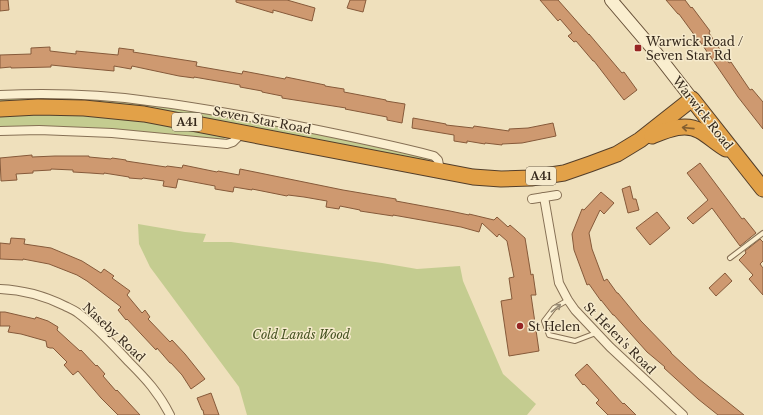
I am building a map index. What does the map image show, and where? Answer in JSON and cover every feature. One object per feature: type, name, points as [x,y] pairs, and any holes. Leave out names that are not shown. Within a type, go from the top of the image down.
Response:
[{"type":"highway","name":"Seven Star Road","points":[[0,109],[38,107],[84,108],[144,114],[474,177],[501,179],[531,178],[564,173],[617,154],[640,140],[692,99]]},
{"type":"highway","name":"Warwick Road","points":[[692,99],[763,189]]},
{"type":"highway","name":"Seven Star Road","points":[[640,140],[669,130],[690,127],[700,131],[720,146],[734,153]]},
{"type":"main road","name":"Warwick Road","points":[[611,0],[658,54],[692,99]]},
{"type":"street","name":"Seven Star Road","points":[[0,95],[36,94],[101,96],[148,100],[209,110],[331,132],[396,146],[434,156],[438,160],[440,170]]},
{"type":"street","name":"Seven Star Road","points":[[0,131],[39,130],[112,133],[226,144],[233,142],[242,133]]},
{"type":"street","points":[[532,199],[557,195]]},
{"type":"street","name":"St Helen's Road","points":[[544,197],[559,283],[568,300],[596,333],[682,415]]},
{"type":"street","name":"Naseby Road","points":[[0,289],[26,291],[38,294],[77,312],[110,341],[153,387],[170,415]]},
{"type":"lane","points":[[730,258],[763,233]]},
{"type":"lane","points":[[568,300],[554,308],[544,321],[549,335],[575,341],[596,333]]},
{"type":"green space","points":[[78,97],[179,108],[244,120],[391,148],[428,159],[429,162],[177,114],[0,103],[0,98]]},
{"type":"green space","points":[[54,113],[147,120],[225,136],[225,138],[221,141],[0,127],[0,115]]},
{"type":"green space","name":"Cold Lands Wood","points":[[138,224],[206,234],[203,242],[231,242],[417,269],[460,266],[463,281],[503,374],[536,404],[527,415],[247,415],[239,387],[150,267],[139,244]]},
{"type":"building","points":[[0,0],[8,0],[9,10],[0,11]]},
{"type":"building","points":[[236,0],[287,0],[315,8],[312,21],[273,10],[273,13],[236,2]]},
{"type":"building","points":[[350,0],[366,0],[363,12],[347,8]]},
{"type":"building","points":[[540,0],[558,0],[622,73],[624,72],[637,90],[624,100],[594,61],[576,41],[574,42],[568,36],[572,33],[560,19],[558,21]]},
{"type":"building","points":[[666,0],[685,0],[691,8],[692,7],[710,31],[709,33],[729,63],[731,62],[750,90],[752,89],[763,102],[763,129],[738,97],[699,40]]},
{"type":"building","points":[[50,47],[50,51],[76,54],[76,51],[118,55],[119,48],[134,50],[133,52],[197,62],[196,66],[242,74],[243,71],[285,79],[286,77],[344,89],[344,92],[405,104],[402,123],[387,120],[387,117],[345,109],[346,108],[282,98],[282,96],[240,87],[240,85],[194,77],[179,76],[132,66],[131,69],[114,66],[114,71],[51,65],[51,67],[0,68],[0,55],[31,54],[31,48]]},
{"type":"building","points":[[413,118],[446,125],[473,128],[474,126],[509,131],[509,129],[528,128],[553,123],[556,136],[522,143],[502,145],[467,141],[467,143],[454,141],[454,135],[412,128]]},
{"type":"building","points":[[32,155],[32,157],[89,156],[112,158],[166,167],[182,168],[183,165],[239,175],[240,169],[396,199],[396,201],[494,220],[497,217],[508,227],[510,225],[525,238],[536,295],[531,295],[539,351],[509,356],[501,301],[512,299],[509,278],[514,277],[507,241],[499,234],[497,237],[482,223],[479,232],[461,227],[393,215],[360,211],[340,206],[339,209],[326,207],[327,201],[234,187],[233,192],[215,189],[215,186],[178,179],[176,188],[163,186],[164,181],[129,178],[104,173],[73,172],[73,170],[51,169],[33,171],[33,173],[16,174],[17,180],[1,181],[0,158]]},
{"type":"building","points":[[700,163],[742,219],[744,218],[756,233],[740,246],[712,208],[693,224],[687,218],[708,200],[687,173]]},
{"type":"building","points":[[630,186],[633,199],[636,199],[639,210],[628,213],[622,189]]},
{"type":"building","points":[[601,192],[614,203],[604,214],[600,210],[589,233],[592,249],[604,281],[607,279],[641,321],[671,353],[699,379],[744,415],[718,415],[698,399],[647,352],[601,301],[589,284],[587,285],[574,250],[572,234],[582,209],[584,210]]},
{"type":"building","points":[[657,212],[670,228],[650,245],[636,228]]},
{"type":"building","points":[[11,238],[25,239],[24,244],[51,248],[82,261],[101,273],[104,269],[114,276],[112,278],[130,291],[127,295],[142,313],[145,310],[150,317],[148,319],[170,342],[172,340],[205,379],[191,389],[182,375],[157,348],[156,350],[127,319],[126,320],[118,310],[121,307],[77,275],[49,264],[23,259],[0,259],[0,243],[10,244]]},
{"type":"building","points":[[760,239],[763,242],[763,261],[760,264],[763,268],[763,295],[749,279],[753,275],[739,260],[746,253],[745,251]]},
{"type":"building","points":[[725,273],[732,281],[716,296],[709,288]]},
{"type":"building","points":[[0,312],[35,319],[36,317],[48,321],[58,327],[57,330],[80,351],[81,350],[96,366],[97,365],[105,374],[103,376],[140,415],[118,415],[78,371],[73,375],[64,365],[67,362],[53,348],[47,347],[46,341],[8,332],[10,326],[0,326]]},
{"type":"building","points":[[587,364],[623,404],[624,403],[636,415],[608,415],[596,403],[599,400],[575,375]]},
{"type":"building","points":[[211,393],[219,415],[204,415],[197,398]]},
{"type":"place","name":"Warwick Road / Seven Star Rd","points":[[638,48]]},
{"type":"place","name":"St Helen","points":[[520,326]]}]
